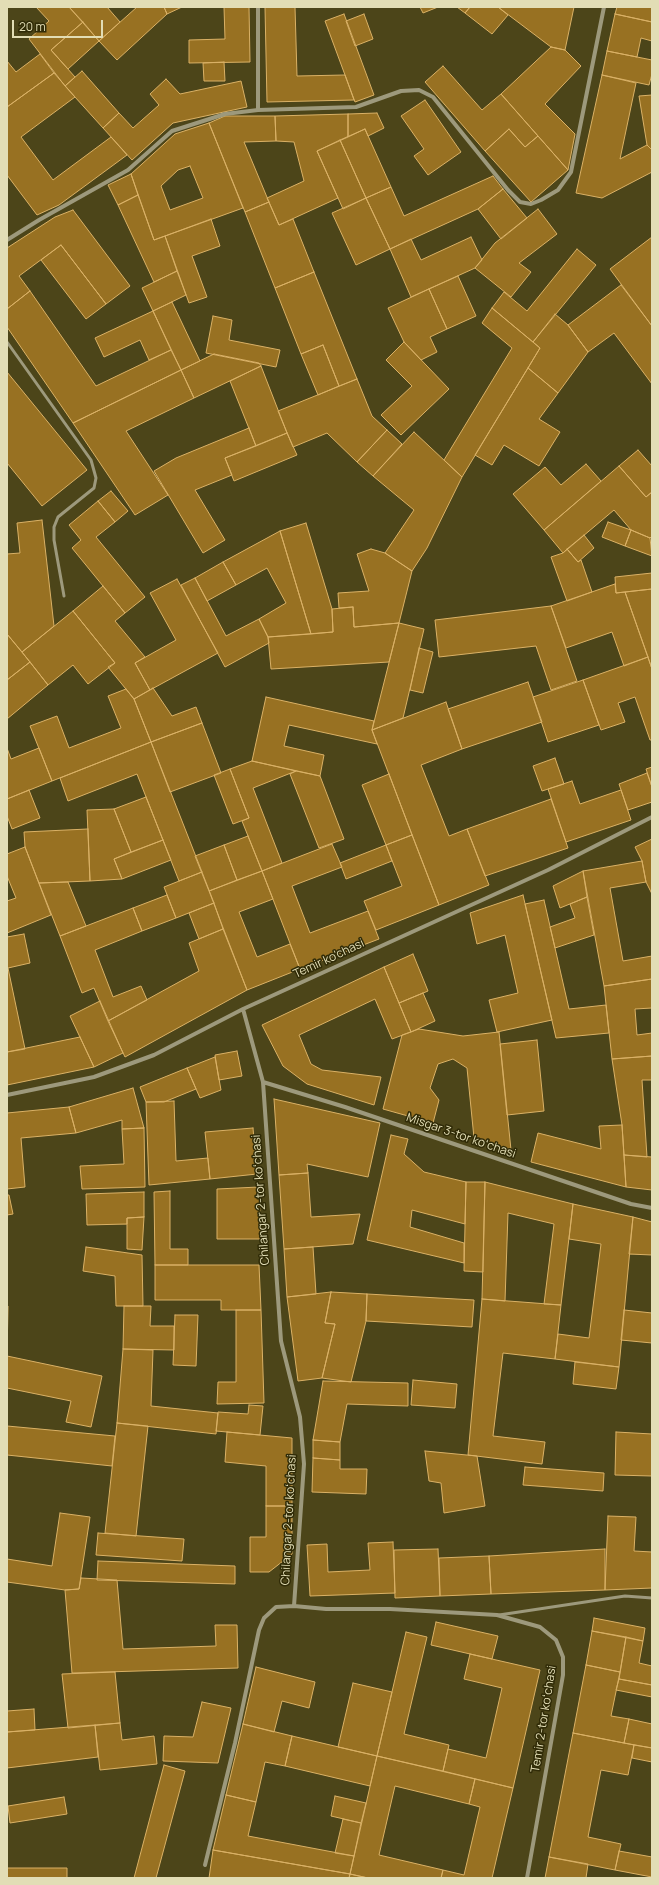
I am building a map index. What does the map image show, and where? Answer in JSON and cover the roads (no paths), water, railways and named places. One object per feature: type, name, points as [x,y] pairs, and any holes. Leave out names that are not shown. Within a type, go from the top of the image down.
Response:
[{"type":"street","points":[[258,7],[258,110]]},
{"type":"street","points":[[7,240],[39,220],[128,170],[172,131],[224,114],[258,110],[356,107],[401,91],[420,90],[433,97],[520,202],[531,204],[542,200],[558,190],[571,172],[604,7]]},
{"type":"street","name":"Temir ko'chasi","points":[[7,1095],[94,1077],[154,1055],[243,1009],[548,870],[652,817]]},
{"type":"street","name":"Chilangar 2-tor koʻchasi","points":[[243,1009],[263,1082],[281,1341],[300,1417],[304,1464],[294,1606]]},
{"type":"street","name":"Misgar 3-tor koʻchasi","points":[[263,1082],[346,1107],[630,1204],[652,1208]]},
{"type":"street","points":[[205,1865],[235,1743],[259,1630],[264,1618],[276,1607],[294,1606]]},
{"type":"street","name":"Temir 2-tor koʻchasi","points":[[294,1606],[326,1609],[390,1609],[497,1615],[540,1627],[556,1640],[563,1657],[563,1675],[527,1878]]},
{"type":"lane","points":[[7,342],[91,460],[96,478],[94,488],[58,517],[54,527],[54,540],[64,596]]},
{"type":"lane","points":[[497,1615],[625,1596],[652,1598]]}]
